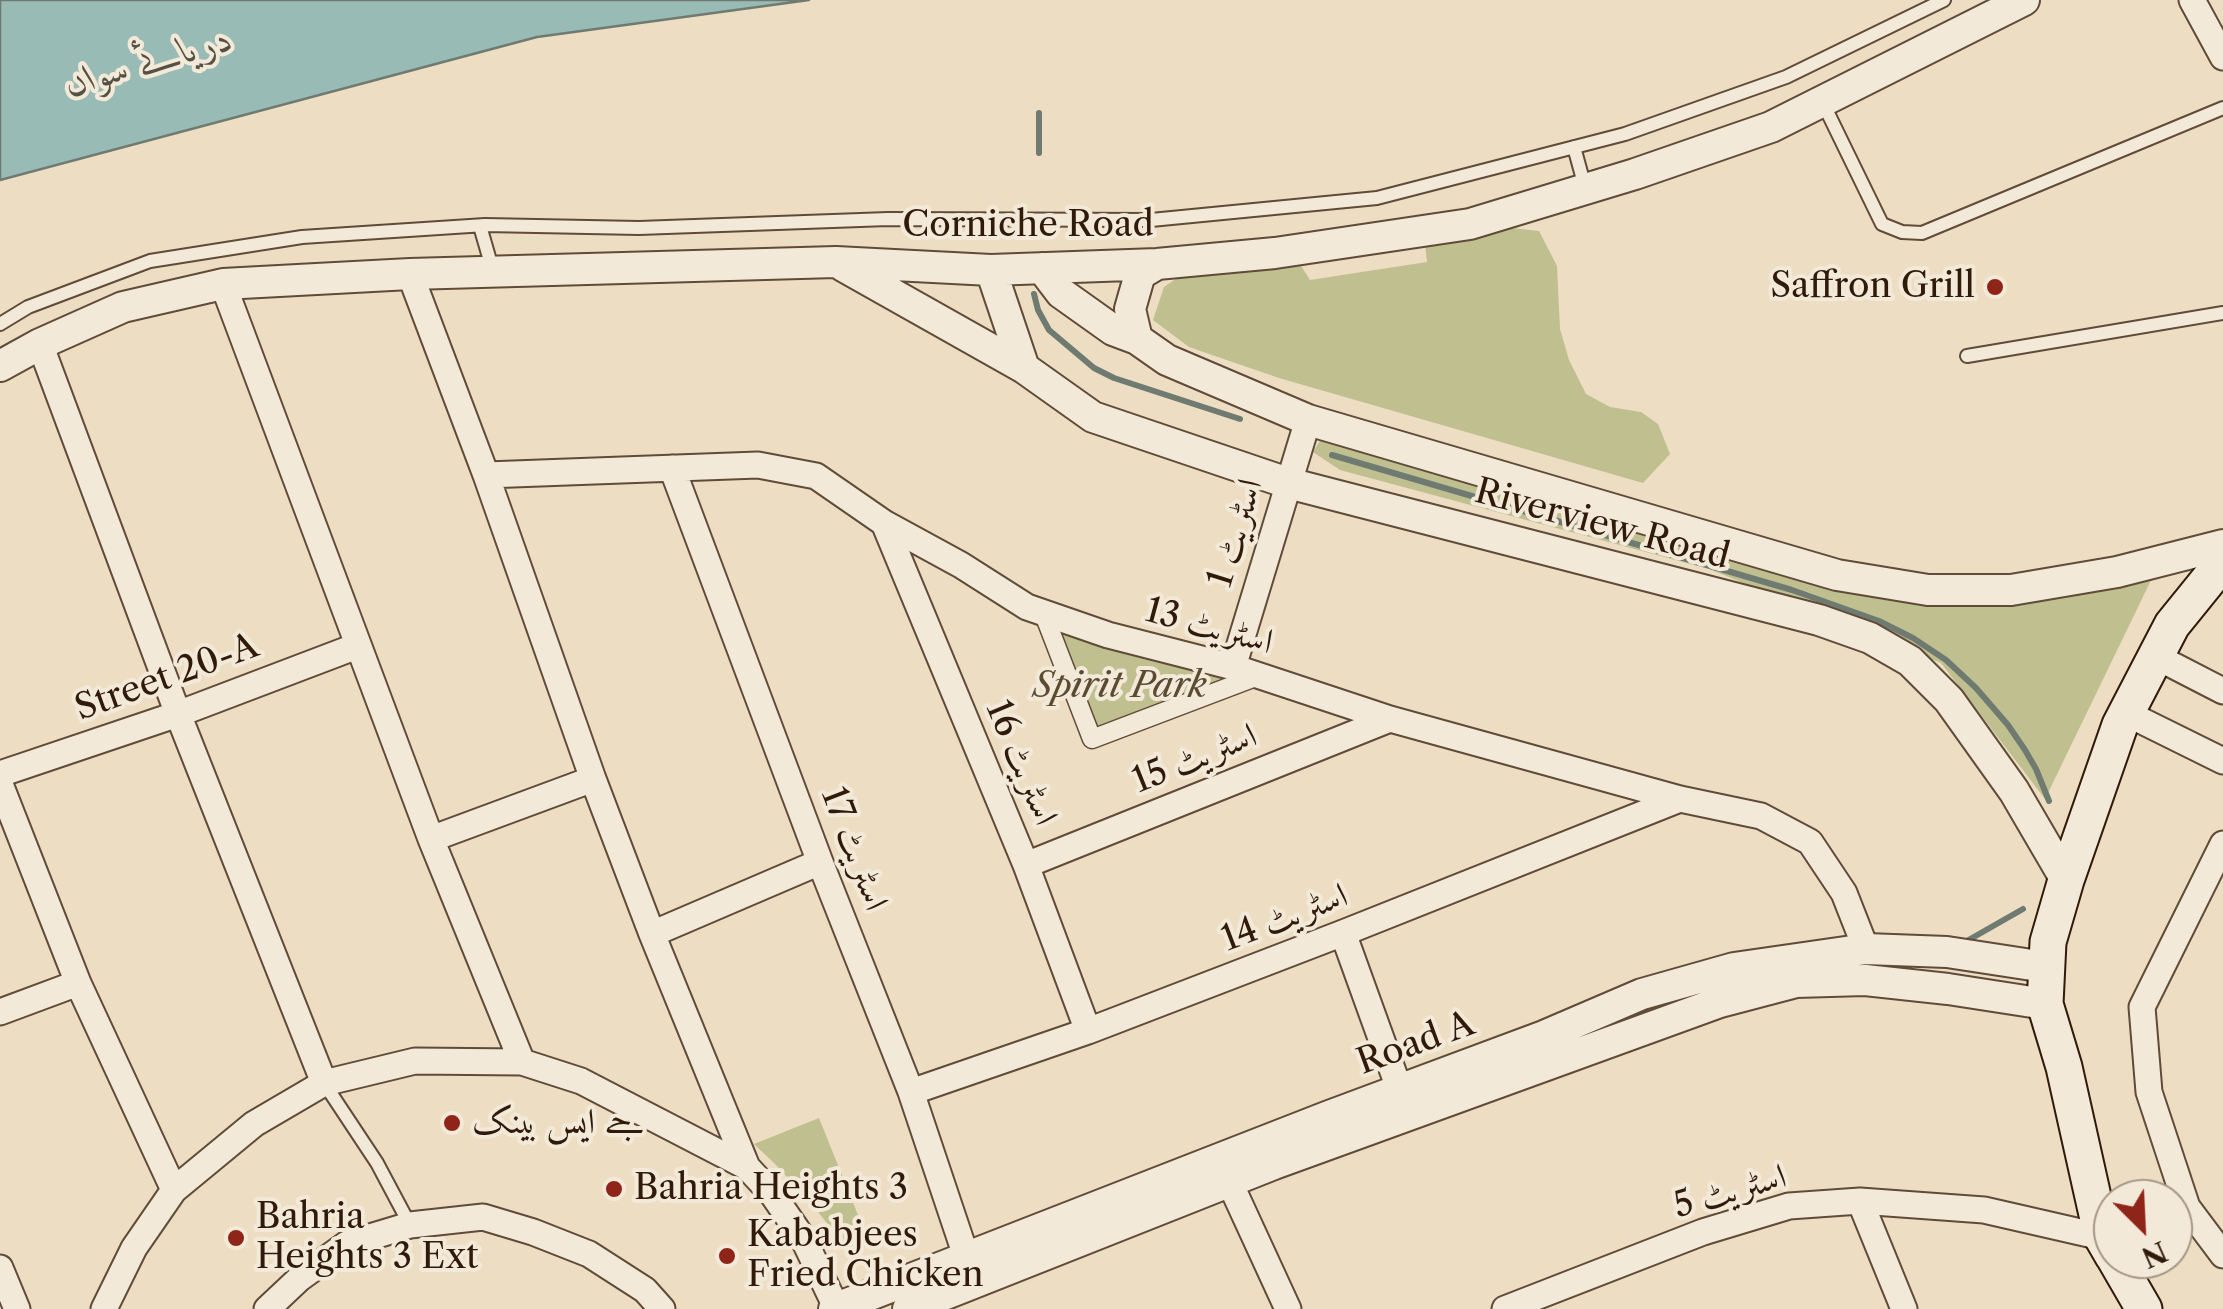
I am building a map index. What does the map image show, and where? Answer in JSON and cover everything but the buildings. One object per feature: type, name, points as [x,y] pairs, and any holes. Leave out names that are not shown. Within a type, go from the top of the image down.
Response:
[{"type":"main road","points":[[2093,1182],[2045,1004],[2048,942],[2120,725],[2172,625],[2223,562]]},
{"type":"main road","points":[[2127,1279],[2144,1309]]},
{"type":"street","name":"Corniche Road","points":[[0,366],[123,307],[223,284],[410,274],[836,262],[992,270],[1157,264],[1275,253],[1470,224],[1635,174],[1771,126],[2024,0]]},
{"type":"street","points":[[2192,0],[2223,57]]},
{"type":"street","name":"Riverview Road","points":[[836,262],[1024,368],[1093,417],[1288,482],[1819,620],[1870,638],[1910,661],[1949,700],[2014,791],[2066,880]]},
{"type":"street","points":[[1137,339],[1130,309],[1140,274],[1157,264]]},
{"type":"street","name":"Riverview Road","points":[[1042,268],[1061,293],[1113,330],[1137,339],[1167,360],[1308,420],[1837,576],[1928,590],[2011,590],[2118,572],[2223,545]]},
{"type":"street","points":[[992,270],[1024,368]]},
{"type":"street","points":[[410,274],[593,779],[747,1167]]},
{"type":"street","points":[[223,284],[356,646],[522,1062]]},
{"type":"street","points":[[40,344],[178,714],[324,1083]]},
{"type":"street","name":"اسٹریٹ 1","points":[[1233,666],[1308,420]]},
{"type":"street","name":"اسٹریٹ 13","points":[[486,475],[758,465],[816,476],[884,523],[1028,607],[1108,635],[1233,666],[1390,719],[1680,798],[1762,816],[1810,842],[1844,893],[1866,949]]},
{"type":"street","name":"اسٹریٹ 17","points":[[672,468],[911,1092],[966,1256]]},
{"type":"street","name":"اسٹریٹ 16","points":[[884,523],[1026,865],[1088,1031]]},
{"type":"street","points":[[1042,612],[1092,739],[1259,675]]},
{"type":"street","name":"Street 20-A","points":[[0,774],[178,714],[356,646]]},
{"type":"street","points":[[2155,656],[2223,691]]},
{"type":"street","points":[[2126,712],[2223,761]]},
{"type":"street","name":"اسٹریٹ 15","points":[[1026,865],[1390,719]]},
{"type":"street","points":[[431,839],[593,779]]},
{"type":"street","points":[[0,784],[78,983],[174,1190]]},
{"type":"street","name":"اسٹریٹ 14","points":[[911,1092],[1088,1031],[1680,798]]},
{"type":"street","points":[[2223,844],[2142,1006],[2149,1092],[2187,1208],[2223,1255]]},
{"type":"street","points":[[652,934],[820,862]]},
{"type":"street","points":[[1343,933],[1400,1090]]},
{"type":"street","name":"Road A","points":[[836,1309],[1544,1036],[1642,994],[1734,968],[1866,949],[1947,952],[2046,967]]},
{"type":"street","name":"Road A","points":[[908,1309],[1274,1164],[1720,1002],[1796,982],[1865,980],[1948,988],[2045,1004]]},
{"type":"street","points":[[0,1012],[78,983]]},
{"type":"street","points":[[104,1309],[134,1248],[174,1190],[254,1124],[324,1083],[415,1061],[522,1062],[581,1081],[747,1167],[773,1195],[804,1240],[836,1309]]},
{"type":"street","points":[[1230,1183],[1288,1309]]},
{"type":"street","points":[[1860,1201],[1904,1309]]},
{"type":"street","name":"اسٹریٹ 5","points":[[1505,1309],[1704,1232],[1789,1206],[1860,1201],[1984,1210],[2093,1245]]},
{"type":"street","points":[[267,1309],[300,1278],[347,1244],[410,1224],[483,1217],[589,1254],[645,1290],[662,1309]]},
{"type":"street","points":[[0,1268],[17,1309]]},
{"type":"lane","points":[[0,324],[28,308],[150,261],[302,237],[480,226],[639,228],[888,220],[1151,220],[1376,198],[1625,134],[1786,77],[1944,0]]},
{"type":"lane","points":[[1822,101],[1882,224],[1912,233],[1922,233],[2223,108]]},
{"type":"lane","points":[[1574,147],[1586,189]]},
{"type":"lane","points":[[480,226],[493,272]]},
{"type":"lane","points":[[1967,356],[2223,313]]},
{"type":"lane","points":[[324,1083],[377,1162],[410,1224]]},
{"type":"green space","points":[[1512,228],[1539,231],[1557,266],[1560,329],[1569,360],[1586,394],[1610,407],[1641,412],[1658,424],[1670,454],[1643,483],[1279,378],[1189,347],[1153,320],[1164,287],[1190,269],[1300,264],[1310,280],[1427,262],[1425,244],[1482,237]]},
{"type":"green space","points":[[1321,439],[1966,601],[2156,570],[2045,799],[1941,663],[1709,569],[1340,470],[1313,452]]},
{"type":"green space","name":"Spirit Park","points":[[1052,628],[1253,678],[1098,738]]},
{"type":"green space","points":[[819,1118],[870,1245],[850,1253],[812,1204],[754,1144]]},
{"type":"water","name":"دریائے سواں","points":[[0,0],[809,0],[537,37],[0,180]]},
{"type":"waterway","points":[[1039,113],[1039,153]]},
{"type":"waterway","points":[[1034,294],[1049,330],[1094,368],[1240,419]]},
{"type":"waterway","points":[[1332,455],[1792,590],[1879,621],[1946,660],[1976,688],[2025,750],[2049,801]]},
{"type":"waterway","points":[[1965,942],[2023,909]]},
{"type":"place","name":"Saffron Grill","points":[[1995,287]]},
{"type":"place","name":"جے ایس بینک","points":[[452,1123]]},
{"type":"place","name":"Bahria Heights 3","points":[[614,1189]]},
{"type":"place","name":"Bahria Heights 3 Ext","points":[[236,1238]]},
{"type":"place","name":"Kababjees Fried Chicken","points":[[727,1256]]}]
